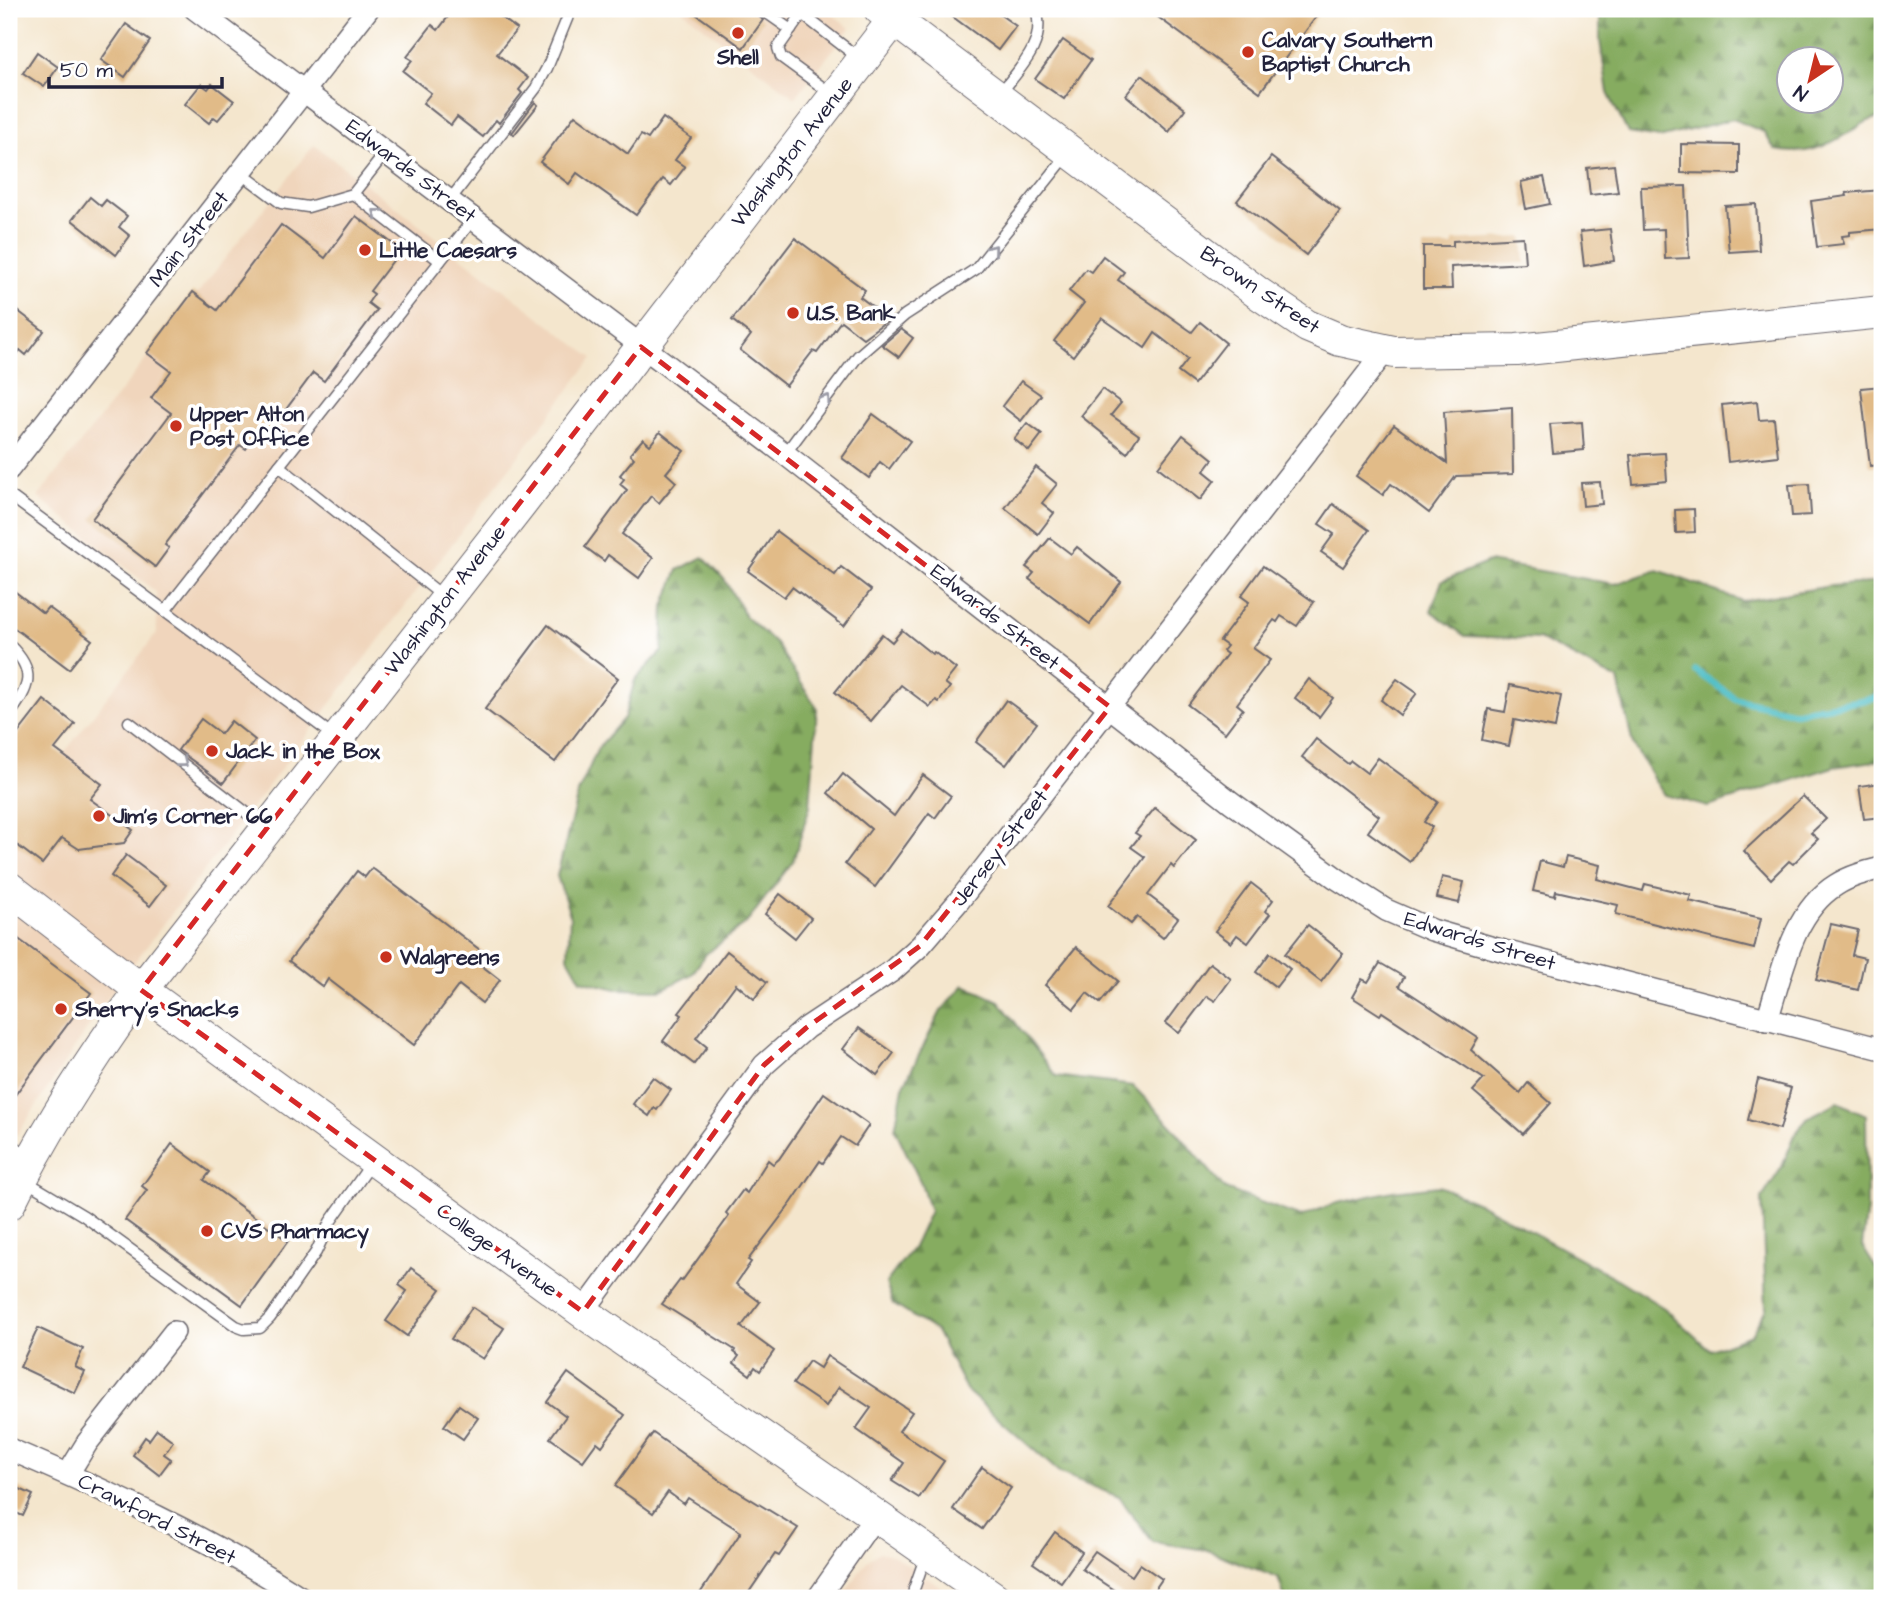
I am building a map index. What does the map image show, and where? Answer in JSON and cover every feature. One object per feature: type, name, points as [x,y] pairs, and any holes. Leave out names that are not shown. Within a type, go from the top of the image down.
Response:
[{"type":"main road","name":"Brown Street","points":[[892,12],[997,97],[1258,293],[1307,326],[1340,340],[1394,352],[1517,350],[1882,313]]},
{"type":"main road","name":"Washington Avenue","points":[[17,1174],[94,1055],[141,990],[863,61],[892,12]]},
{"type":"main road","name":"College Avenue","points":[[9,888],[141,990],[583,1312],[994,1598]]},
{"type":"street","name":"Edwards Street","points":[[195,9],[785,454],[1231,802],[1336,878],[1386,910],[1408,921],[1504,951],[1882,1049]]},
{"type":"street","name":"Main Street","points":[[9,469],[368,9]]},
{"type":"street","name":"Jersey Street","points":[[583,1312],[764,1065],[806,1028],[892,971],[920,946],[958,902],[1386,350]]},
{"type":"street","points":[[1767,1020],[1790,947],[1803,921],[1818,900],[1836,885],[1882,868]]},
{"type":"street","points":[[68,1474],[87,1443],[174,1332]]},
{"type":"street","name":"Crawford Street","points":[[9,1449],[68,1474],[213,1545],[302,1598]]},
{"type":"street","points":[[818,1598],[876,1515]]},
{"type":"lane","points":[[450,200],[536,88],[571,9]]},
{"type":"lane","points":[[761,9],[791,30]]},
{"type":"lane","points":[[997,97],[1035,47],[1040,32],[1036,9]]},
{"type":"lane","points":[[835,97],[781,57],[778,48],[804,11],[863,61]]},
{"type":"lane","points":[[241,173],[282,203],[308,207],[353,194],[386,152]]},
{"type":"lane","points":[[785,454],[858,356],[905,315],[976,269],[1070,152]]},
{"type":"lane","points":[[353,194],[440,261]]},
{"type":"lane","points":[[165,611],[474,218]]},
{"type":"lane","points":[[279,466],[447,599]]},
{"type":"lane","points":[[9,495],[337,738]]},
{"type":"lane","points":[[9,645],[26,665],[28,678],[26,690],[9,715]]},
{"type":"lane","points":[[130,722],[267,828]]},
{"type":"lane","points":[[17,1174],[84,1216],[236,1326],[252,1329],[260,1328],[270,1318],[316,1252],[330,1222],[374,1160]]},
{"type":"lane","points":[[913,1598],[927,1553]]},
{"type":"highlighted area","points":[[641,347],[1110,707],[920,946],[806,1028],[764,1065],[583,1312],[141,990]]},
{"type":"shaded area","points":[[681,9],[826,9],[850,28],[795,98]]},
{"type":"shaded area","points":[[314,145],[593,358],[109,996],[17,1135],[9,1128],[9,824],[157,633],[156,592],[38,497]]},
{"type":"shaded area","points":[[879,1552],[895,1556],[956,1598],[841,1598],[867,1561]]},
{"type":"green space","points":[[1600,9],[1882,9],[1882,118],[1867,122],[1816,149],[1797,152],[1775,150],[1764,132],[1733,119],[1659,138],[1628,133],[1608,93],[1600,41]]},
{"type":"green space","points":[[703,557],[724,579],[746,617],[776,644],[817,708],[810,806],[793,861],[747,922],[706,954],[692,974],[661,990],[616,989],[581,980],[568,957],[570,915],[557,876],[578,793],[598,748],[624,718],[635,680],[662,651],[664,606],[678,570]]},
{"type":"green space","points":[[1489,562],[1615,584],[1658,570],[1742,601],[1831,586],[1882,582],[1882,760],[1833,767],[1708,807],[1664,795],[1633,745],[1618,680],[1539,639],[1465,636],[1431,611],[1442,581]]},
{"type":"green space","points":[[964,985],[999,1001],[1056,1076],[1133,1086],[1171,1125],[1225,1189],[1301,1217],[1333,1204],[1393,1191],[1439,1186],[1485,1206],[1619,1280],[1664,1308],[1710,1350],[1751,1335],[1766,1309],[1762,1198],[1782,1167],[1795,1135],[1807,1118],[1838,1102],[1866,1115],[1867,1209],[1862,1246],[1882,1278],[1882,1598],[1285,1598],[1278,1578],[1207,1550],[1153,1542],[1119,1497],[1060,1473],[967,1391],[936,1331],[893,1304],[886,1283],[913,1247],[930,1211],[921,1183],[895,1129],[903,1087],[941,1011]]},
{"type":"building","points":[[454,9],[490,9],[517,29],[497,54],[528,78],[519,90],[522,93],[499,123],[496,120],[483,137],[457,117],[451,125],[423,103],[431,93],[403,71],[412,60],[407,57],[432,25],[438,30]]},
{"type":"building","name":"Shell","points":[[689,9],[750,9],[763,20],[743,48]]},
{"type":"building","points":[[942,9],[992,9],[1016,26],[998,50]]},
{"type":"building","name":"Calvary Southern Baptist Church","points":[[1147,9],[1322,9],[1260,92]]},
{"type":"building","points":[[126,24],[150,41],[125,77],[101,60]]},
{"type":"building","points":[[1063,40],[1091,60],[1064,99],[1035,79]]},
{"type":"building","points":[[37,52],[58,67],[44,87],[23,73]]},
{"type":"building","points":[[1142,75],[1185,109],[1169,132],[1126,95]]},
{"type":"building","points":[[201,84],[208,89],[212,84],[234,101],[218,120],[214,117],[209,123],[185,104]]},
{"type":"building","points":[[535,102],[538,105],[514,135],[512,133]]},
{"type":"building","points":[[575,115],[628,154],[641,135],[648,139],[663,118],[691,138],[675,160],[685,167],[671,185],[663,179],[636,215],[577,173],[569,184],[540,162]]},
{"type":"building","points":[[1681,144],[1739,145],[1739,174],[1681,173]]},
{"type":"building","points":[[1271,157],[1340,211],[1306,255],[1237,201]]},
{"type":"building","points":[[1614,165],[1618,192],[1590,195],[1587,168]]},
{"type":"building","points":[[1544,177],[1550,204],[1526,209],[1521,182]]},
{"type":"building","points":[[1686,186],[1689,258],[1665,259],[1664,229],[1643,230],[1641,187]]},
{"type":"building","points":[[1882,190],[1882,229],[1850,232],[1850,235],[1842,236],[1844,244],[1817,247],[1811,201],[1847,196],[1846,193]]},
{"type":"building","points":[[90,197],[101,206],[106,200],[127,216],[119,227],[130,236],[116,255],[72,220]]},
{"type":"building","points":[[1756,204],[1759,250],[1729,252],[1725,206]]},
{"type":"building","points":[[356,216],[401,250],[370,291],[374,294],[368,303],[377,310],[324,381],[313,373],[264,439],[257,434],[246,449],[240,445],[165,545],[169,548],[155,567],[92,519],[171,413],[151,398],[171,371],[147,353],[193,292],[217,310],[281,225],[325,258]]},
{"type":"building","points":[[1610,229],[1614,261],[1584,266],[1580,232]]},
{"type":"building","points":[[1523,237],[1525,263],[1451,267],[1452,289],[1423,289],[1423,246],[1453,246],[1453,241]]},
{"type":"building","name":"U.S. Bank","points":[[795,238],[865,290],[860,297],[889,319],[863,338],[841,321],[817,353],[813,351],[786,386],[740,350],[751,335],[732,320]]},
{"type":"building","points":[[1103,256],[1124,272],[1118,280],[1192,332],[1200,322],[1226,343],[1194,384],[1178,372],[1188,359],[1155,333],[1145,348],[1102,318],[1073,356],[1054,341],[1084,303],[1069,291],[1086,269],[1091,272]]},
{"type":"building","points":[[9,304],[44,331],[26,355],[20,350],[9,365]]},
{"type":"building","points":[[901,329],[913,338],[899,357],[882,345]]},
{"type":"building","points":[[1021,381],[1041,395],[1021,421],[1002,406]]},
{"type":"building","points":[[1882,386],[1882,465],[1870,466],[1861,388]]},
{"type":"building","points":[[1102,389],[1121,403],[1111,415],[1139,435],[1127,453],[1081,416]]},
{"type":"building","points":[[1757,401],[1759,420],[1774,419],[1778,456],[1728,462],[1722,405]]},
{"type":"building","points":[[1512,407],[1513,474],[1456,476],[1429,513],[1391,484],[1383,495],[1356,476],[1394,425],[1447,463],[1444,412]]},
{"type":"building","points":[[873,414],[910,441],[889,469],[880,462],[869,478],[842,458]]},
{"type":"building","points":[[1582,422],[1584,450],[1553,453],[1550,424]]},
{"type":"building","points":[[1027,423],[1042,434],[1029,451],[1014,439]]},
{"type":"building","points":[[660,432],[684,451],[666,473],[676,482],[659,503],[651,496],[622,534],[653,558],[639,578],[608,555],[604,561],[585,547],[627,490],[620,484],[624,479],[620,475],[634,458],[630,454],[643,439],[650,445]]},
{"type":"building","points":[[1183,435],[1213,459],[1204,471],[1215,480],[1200,500],[1158,467]]},
{"type":"building","points":[[1665,453],[1667,481],[1633,484],[1630,455]]},
{"type":"building","points":[[1036,467],[1057,484],[1042,503],[1054,513],[1038,534],[1005,508]]},
{"type":"building","points":[[1600,482],[1602,504],[1583,506],[1581,483]]},
{"type":"building","points":[[1809,484],[1811,515],[1792,516],[1789,485]]},
{"type":"building","points":[[1333,504],[1369,530],[1343,567],[1321,552],[1334,534],[1319,524]]},
{"type":"building","points":[[1694,509],[1695,532],[1676,533],[1675,510]]},
{"type":"building","points":[[776,531],[835,575],[841,567],[871,590],[844,626],[792,587],[784,597],[748,571]]},
{"type":"building","points":[[1050,538],[1071,554],[1077,547],[1121,582],[1090,624],[1029,579],[1034,573],[1026,567]]},
{"type":"building","points":[[1263,566],[1314,602],[1297,626],[1281,616],[1277,622],[1274,620],[1253,648],[1270,660],[1237,704],[1243,709],[1225,733],[1188,705],[1227,654],[1223,651],[1227,646],[1220,641],[1249,602],[1241,596]]},
{"type":"building","points":[[9,587],[43,613],[48,607],[92,640],[69,669],[9,624]]},
{"type":"building","points":[[548,625],[618,678],[555,762],[485,709]]},
{"type":"building","points":[[902,630],[956,669],[945,683],[950,687],[939,702],[936,700],[930,707],[901,685],[871,721],[835,692],[882,634],[892,642]]},
{"type":"building","points":[[1309,679],[1333,698],[1319,717],[1295,698]]},
{"type":"building","points":[[1397,679],[1417,693],[1400,715],[1381,700]]},
{"type":"building","points":[[1510,685],[1561,696],[1555,728],[1514,720],[1509,746],[1482,740],[1488,709],[1505,712]]},
{"type":"building","points":[[44,700],[75,724],[55,749],[102,784],[90,799],[133,830],[124,843],[79,849],[62,838],[42,864],[9,839],[9,745]]},
{"type":"building","points":[[1006,700],[1037,723],[1006,765],[976,742]]},
{"type":"building","name":"Jack in the Box","points":[[201,719],[221,734],[231,721],[255,740],[223,783],[178,750]]},
{"type":"building","points":[[1316,739],[1348,764],[1351,761],[1367,773],[1378,758],[1438,802],[1424,822],[1432,827],[1410,862],[1368,832],[1379,816],[1302,757]]},
{"type":"building","points":[[843,774],[894,816],[923,775],[951,796],[935,818],[929,813],[875,887],[845,864],[871,829],[828,793]]},
{"type":"building","points":[[1882,783],[1882,817],[1864,819],[1859,786]]},
{"type":"building","points":[[1803,796],[1826,819],[1811,833],[1818,839],[1793,864],[1789,861],[1771,879],[1744,851]]},
{"type":"building","points":[[1155,808],[1196,840],[1174,868],[1171,865],[1148,895],[1178,918],[1163,938],[1137,917],[1131,924],[1108,906],[1145,857],[1131,847],[1140,836],[1135,833]]},
{"type":"building","name":"Jim's Corner 66","points":[[126,855],[166,885],[150,906],[111,876]]},
{"type":"building","points":[[1566,857],[1600,865],[1597,879],[1643,891],[1645,884],[1691,895],[1689,901],[1761,918],[1754,949],[1616,914],[1618,905],[1556,891],[1555,896],[1533,891],[1540,861],[1563,867]]},
{"type":"building","name":"Walgreens","points":[[372,868],[484,953],[477,962],[500,980],[482,1003],[459,985],[414,1045],[328,979],[323,987],[289,961],[357,871],[365,877]]},
{"type":"building","points":[[1442,877],[1464,882],[1459,903],[1437,898]]},
{"type":"building","points":[[1251,883],[1273,900],[1265,911],[1270,914],[1248,943],[1237,935],[1231,943],[1215,931]]},
{"type":"building","points":[[780,894],[811,918],[795,938],[765,914]]},
{"type":"building","points":[[1831,924],[1858,930],[1852,955],[1865,958],[1858,990],[1816,980]]},
{"type":"building","points":[[1308,925],[1343,953],[1321,982],[1285,954]]},
{"type":"building","points":[[9,932],[91,993],[9,1103]]},
{"type":"building","points":[[1076,947],[1118,981],[1100,1003],[1087,993],[1074,1009],[1045,985]]},
{"type":"building","points":[[727,951],[767,982],[754,999],[736,984],[696,1038],[707,1047],[694,1064],[663,1041],[682,1015],[679,1013]]},
{"type":"building","points":[[1270,953],[1290,969],[1276,987],[1256,972]]},
{"type":"building","points":[[1210,963],[1231,979],[1215,1001],[1207,996],[1179,1033],[1166,1023]]},
{"type":"building","points":[[1380,963],[1404,977],[1399,986],[1478,1038],[1471,1050],[1520,1093],[1528,1083],[1551,1103],[1523,1134],[1473,1091],[1484,1079],[1382,1012],[1380,1015],[1352,997],[1362,979],[1368,982]]},
{"type":"building","points":[[859,1028],[894,1053],[877,1075],[843,1049]]},
{"type":"building","points":[[653,1077],[671,1090],[657,1110],[654,1108],[649,1116],[633,1104]]},
{"type":"building","points":[[1758,1079],[1791,1088],[1780,1129],[1748,1120]]},
{"type":"building","points":[[824,1093],[869,1125],[855,1146],[841,1137],[823,1163],[820,1161],[748,1260],[751,1262],[736,1284],[760,1302],[741,1327],[774,1351],[760,1371],[755,1367],[750,1375],[734,1363],[739,1356],[735,1350],[662,1304],[729,1216],[726,1213],[743,1190],[747,1193],[768,1160],[773,1164],[779,1159]]},
{"type":"building","name":"CVS Pharmacy","points":[[172,1144],[210,1172],[204,1180],[288,1241],[242,1305],[125,1220],[147,1190],[142,1186]]},
{"type":"building","points":[[411,1268],[441,1289],[407,1336],[386,1321],[407,1291],[399,1285]]},
{"type":"building","points":[[472,1307],[504,1328],[483,1359],[451,1339]]},
{"type":"building","points":[[38,1328],[83,1349],[75,1367],[85,1372],[75,1393],[20,1367]]},
{"type":"building","points":[[827,1356],[912,1412],[899,1431],[944,1461],[919,1498],[892,1481],[904,1463],[856,1429],[871,1408],[839,1387],[826,1406],[793,1384],[809,1361],[820,1368]]},
{"type":"building","points":[[568,1373],[625,1415],[602,1446],[597,1442],[583,1461],[550,1438],[566,1416],[547,1402]]},
{"type":"building","points":[[459,1405],[478,1418],[463,1439],[444,1426]]},
{"type":"building","points":[[157,1429],[173,1441],[164,1454],[171,1459],[159,1475],[133,1455],[145,1437],[149,1440]]},
{"type":"building","points":[[653,1433],[721,1481],[798,1528],[779,1556],[775,1554],[745,1598],[697,1598],[741,1532],[688,1498],[684,1504],[668,1492],[653,1513],[615,1486]]},
{"type":"building","points":[[982,1467],[1011,1488],[982,1529],[953,1509]]},
{"type":"building","points":[[9,1484],[33,1495],[23,1516],[9,1510]]},
{"type":"building","points":[[1055,1532],[1082,1552],[1061,1582],[1033,1563]]},
{"type":"building","points":[[1095,1551],[1132,1576],[1140,1564],[1162,1579],[1149,1598],[1126,1598],[1082,1569]]},
{"type":"waterway","points":[[1696,671],[1736,699],[1794,712],[1882,697]]},
{"type":"place","name":"Shell","points":[[738,33]]},
{"type":"place","name":"Calvary Southern Baptist Church","points":[[1248,52]]},
{"type":"place","name":"Little Caesars","points":[[365,250]]},
{"type":"place","name":"U.S. Bank","points":[[793,313]]},
{"type":"place","name":"Upper Alton Post Office","points":[[176,426]]},
{"type":"place","name":"Jack in the Box","points":[[212,751]]},
{"type":"place","name":"Jim's Corner 66","points":[[99,816]]},
{"type":"place","name":"Walgreens","points":[[386,957]]},
{"type":"place","name":"Sherry's Snacks","points":[[61,1009]]},
{"type":"place","name":"CVS Pharmacy","points":[[207,1231]]}]
